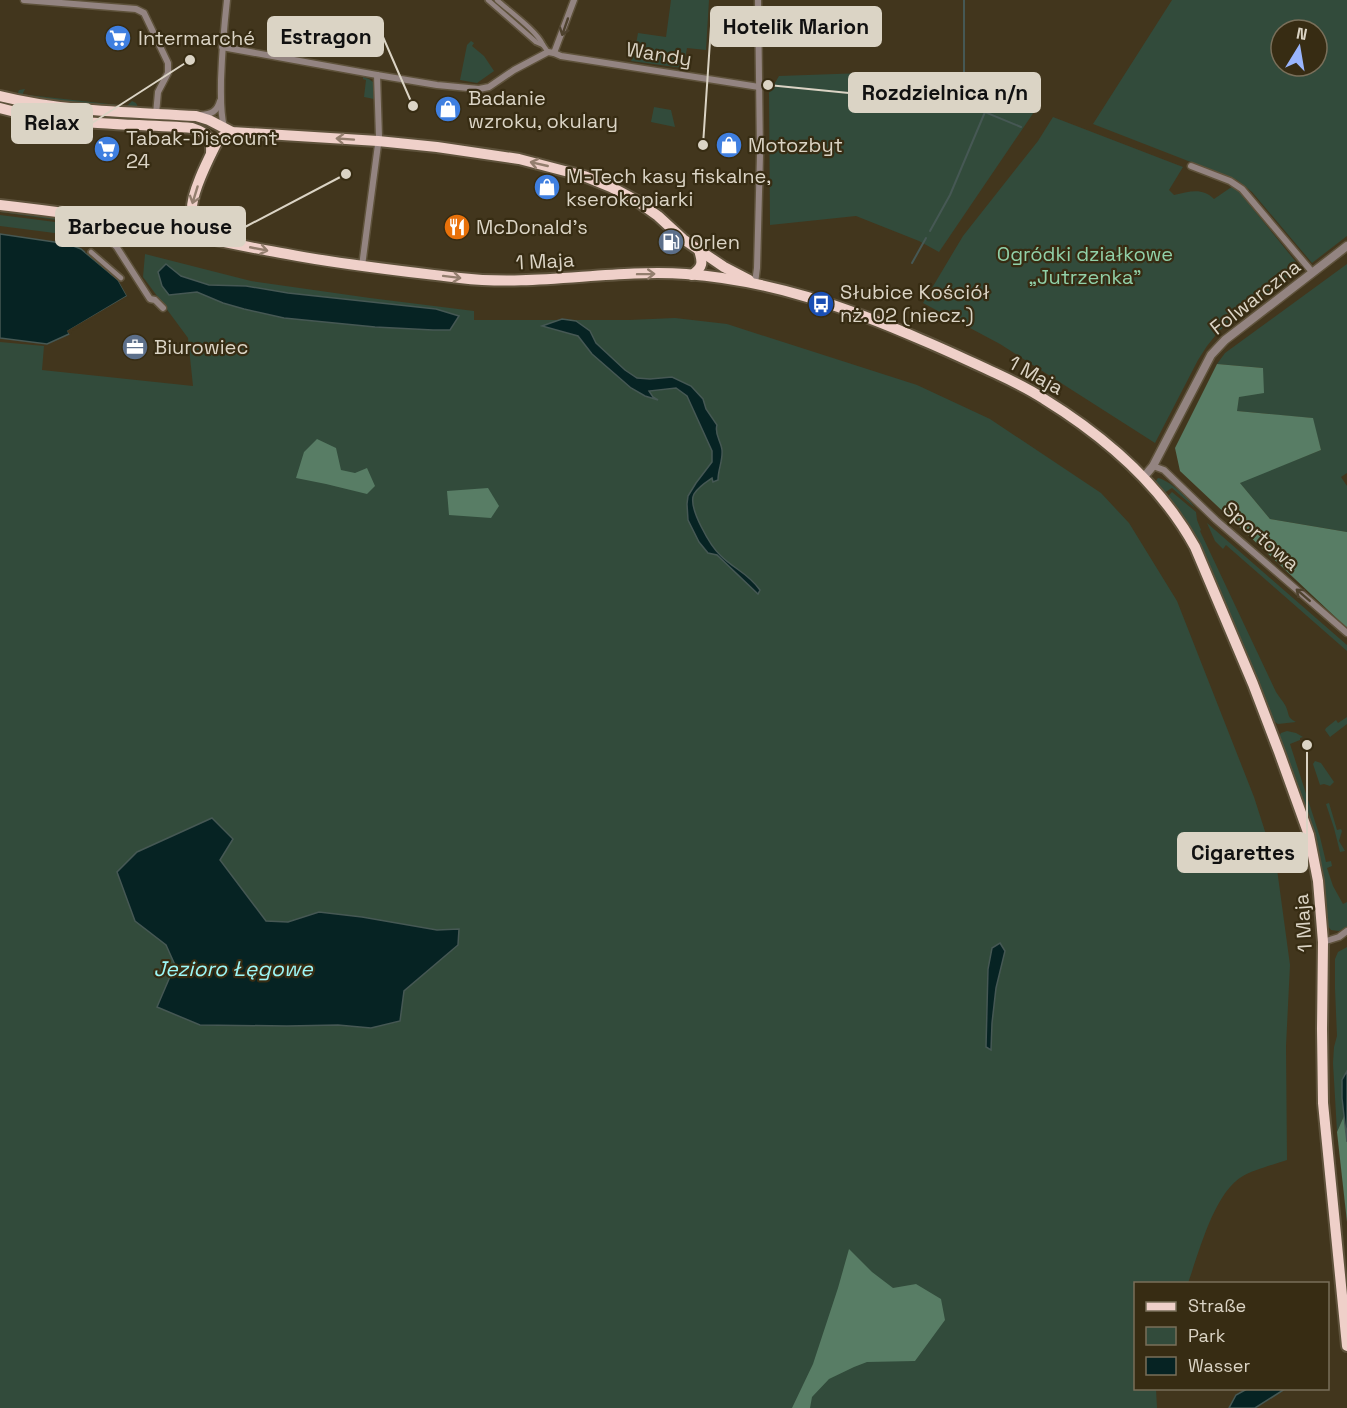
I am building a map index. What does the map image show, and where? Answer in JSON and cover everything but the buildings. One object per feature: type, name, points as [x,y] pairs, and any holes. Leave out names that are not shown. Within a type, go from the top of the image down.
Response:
[{"type":"main road","points":[[0,96],[32,104],[75,109],[196,116],[228,130],[378,141],[519,159],[584,176],[611,187],[637,201],[724,267],[755,283]]},
{"type":"main road","points":[[0,108],[43,118],[75,122],[192,128],[209,138],[212,145],[211,153]]},
{"type":"main road","points":[[201,237],[194,219],[192,202],[211,153],[228,130]]},
{"type":"main road","name":"1 Maja","points":[[0,205],[87,216],[362,266],[480,280],[516,281],[648,273],[692,275],[755,283],[805,296],[889,326],[950,352],[1044,398],[1083,425],[1143,478],[1171,510],[1195,547],[1279,752],[1309,835],[1318,880],[1323,942],[1323,1103],[1347,1346]]},
{"type":"main road","points":[[692,275],[699,270],[701,265],[699,250]]},
{"type":"street","points":[[24,0],[136,9],[144,13],[168,63],[168,73],[158,92],[156,114]]},
{"type":"street","points":[[227,0],[222,47],[221,98],[222,119],[228,130]]},
{"type":"street","points":[[488,0],[536,42],[551,52]]},
{"type":"street","points":[[497,0],[532,31],[543,45]]},
{"type":"street","points":[[222,47],[437,85],[479,89],[489,87],[514,70],[551,52],[573,0]]},
{"type":"street","points":[[755,283],[758,268],[760,155],[758,0]]},
{"type":"street","name":"Wandy","points":[[551,52],[561,56],[759,87]]},
{"type":"street","points":[[362,266],[378,141],[378,75]]},
{"type":"street","points":[[196,116],[218,108],[221,98]]},
{"type":"street","points":[[1191,166],[1230,181],[1242,189],[1313,273]]},
{"type":"street","points":[[87,216],[95,230],[116,246],[150,299],[155,300],[163,308]]},
{"type":"street","name":"Folwarczna","points":[[1143,478],[1153,466],[1210,355],[1225,340],[1347,246]]},
{"type":"street","points":[[91,252],[105,261],[122,278]]},
{"type":"street","name":"Sportowa","points":[[1153,466],[1164,470],[1216,520],[1347,633]]},
{"type":"street","points":[[1323,942],[1339,937],[1347,930]]},
{"type":"green space","points":[[671,0],[709,0],[706,50],[687,48],[683,68],[631,61],[638,33],[666,37]]},
{"type":"green space","points":[[1172,0],[1347,0],[1347,236],[1312,263],[1252,192],[1237,180],[1093,124]]},
{"type":"green space","points":[[471,41],[474,43],[472,46],[484,56],[494,71],[477,83],[460,80],[467,45]]},
{"type":"green space","points":[[864,73],[927,77],[959,83],[1034,112],[939,252],[919,241],[856,216],[770,225],[769,93],[779,76]]},
{"type":"green space","points":[[363,77],[373,82],[374,99],[364,97],[366,80]]},
{"type":"green space","points":[[25,89],[24,95],[127,106],[132,101],[139,109],[87,106],[17,95],[19,90]]},
{"type":"green space","points":[[18,106],[139,118],[137,120],[72,118],[18,108]]},
{"type":"green space","points":[[654,107],[671,110],[675,127],[651,122]]},
{"type":"green space","name":"Ogródki działkowe „Jutrzenka”","points":[[1053,117],[1183,167],[1169,190],[1174,195],[1200,192],[1214,199],[1233,186],[1300,267],[1219,331],[1198,360],[1155,443],[1000,344],[923,303],[963,236],[1038,141]]},
{"type":"green space","points":[[0,209],[75,219],[89,229],[71,222],[0,212]]},
{"type":"green space","points":[[0,215],[71,224],[101,239],[0,226]]},
{"type":"green space","points":[[145,254],[251,281],[474,311],[474,320],[675,318],[727,324],[917,385],[990,419],[1101,493],[1129,523],[1177,601],[1254,797],[1277,869],[1290,965],[1286,1046],[1287,1160],[1243,1176],[1224,1195],[1209,1224],[1188,1282],[1134,1282],[1134,1390],[1156,1390],[1157,1408],[0,1408],[0,342],[44,346],[42,370],[193,386],[188,338],[143,277]],"holes":[[[166,264],[181,276],[209,285],[246,286],[288,293],[436,309],[459,316],[450,330],[375,327],[284,318],[223,303],[197,292],[169,295]],[[212,818],[220,860],[266,921],[288,922],[319,912],[437,930],[459,929],[458,945],[404,991],[400,1020],[371,1028],[338,1025],[175,966],[166,945]]]},
{"type":"green space","points":[[1347,264],[1347,473],[1341,477],[1347,486],[1347,532],[1270,519],[1239,482],[1321,450],[1312,418],[1236,411],[1239,397],[1263,368],[1217,364],[1225,353]]},
{"type":"green space","points":[[1217,364],[1263,368],[1264,393],[1239,397],[1237,411],[1313,418],[1321,450],[1240,483],[1270,519],[1347,532],[1347,628],[1180,471],[1175,448]]},
{"type":"green space","points":[[317,439],[336,448],[341,470],[355,473],[367,468],[375,486],[367,494],[296,478],[304,452]]},
{"type":"green space","points":[[1158,478],[1178,490],[1195,508],[1172,488],[1164,493],[1156,485]]},
{"type":"green space","points":[[488,488],[499,506],[491,518],[449,515],[447,491]]},
{"type":"green space","points":[[1172,492],[1196,512],[1200,531],[1276,692],[1285,705],[1289,717],[1296,722],[1278,724],[1269,715],[1186,523],[1167,497]]},
{"type":"green space","points":[[1207,523],[1347,645],[1347,651],[1226,545],[1223,549],[1215,541]]},
{"type":"green space","points":[[1347,717],[1347,724],[1330,737],[1326,728],[1336,720],[1338,723]]},
{"type":"green space","points":[[1287,731],[1303,737],[1290,744],[1326,862],[1331,861],[1332,866],[1327,868],[1333,886],[1343,904],[1347,902],[1347,927],[1339,931],[1331,930],[1327,925],[1325,900],[1278,739],[1281,733]]},
{"type":"green space","points":[[1315,761],[1321,763],[1334,782],[1330,786],[1320,785],[1313,764]]},
{"type":"green space","points":[[1329,803],[1337,830],[1342,831],[1339,841],[1345,851],[1340,852],[1326,804]]},
{"type":"green space","points":[[1347,947],[1347,1071],[1342,1098],[1344,1116],[1337,1132],[1333,1063],[1337,1036],[1335,959],[1338,952]]},
{"type":"green space","points":[[1344,1116],[1347,1142],[1347,1222],[1337,1132]]},
{"type":"green space","points":[[849,1249],[872,1272],[893,1288],[916,1284],[941,1299],[945,1320],[915,1361],[867,1362],[829,1379],[812,1397],[810,1408],[792,1408],[813,1364]]},
{"type":"water","points":[[0,234],[68,244],[81,249],[118,280],[127,296],[68,331],[69,334],[47,344],[0,338]]},
{"type":"water","points":[[166,264],[181,276],[209,285],[246,286],[288,293],[436,309],[459,316],[450,330],[375,327],[284,318],[223,303],[197,292],[169,295],[162,286],[158,272]]},
{"type":"water","points":[[562,319],[576,321],[590,331],[596,343],[637,378],[672,377],[691,386],[703,399],[706,409],[717,425],[716,431],[722,454],[718,480],[713,482],[712,478],[698,489],[694,494],[694,508],[706,536],[717,551],[755,584],[760,590],[758,594],[717,555],[708,553],[699,542],[688,520],[688,496],[712,462],[712,451],[687,396],[676,388],[649,391],[658,400],[631,388],[592,354],[578,336],[542,326]]},
{"type":"water","name":"Jezioro Łęgowe","points":[[212,818],[233,839],[220,860],[266,921],[288,922],[319,912],[437,930],[459,929],[458,945],[404,991],[400,1021],[371,1028],[338,1025],[200,1025],[157,1007],[175,965],[166,945],[135,921],[117,872],[137,852]]},
{"type":"water","points":[[1000,943],[1005,951],[996,988],[991,1050],[986,1047],[988,969],[992,948]]},
{"type":"water","points":[[1347,1071],[1347,1142],[1342,1080]]},
{"type":"water","points":[[1245,1390],[1283,1390],[1255,1408],[1229,1408],[1236,1395]]},
{"type":"pier","points":[[87,250],[120,278],[130,296],[71,332],[70,335],[67,331],[127,296],[118,280],[85,252]]},
{"type":"waterway","points":[[964,0],[964,73]]},
{"type":"waterway","points":[[964,85],[963,103],[1021,127]]},
{"type":"waterway","points":[[930,231],[950,195],[985,112]]},
{"type":"waterway","points":[[912,263],[926,238]]},
{"type":"place","name":"Intermarché","points":[[118,38]]},
{"type":"place","name":"Relax","points":[[190,60]]},
{"type":"place","name":"Rozdzielnica n/n","points":[[768,85]]},
{"type":"place","name":"Estragon","points":[[413,106]]},
{"type":"place","name":"Badanie wzroku, okulary","points":[[448,109]]},
{"type":"place","name":"Hotelik Marion","points":[[703,145]]},
{"type":"place","name":"Motozbyt","points":[[729,145]]},
{"type":"place","name":"Tabak-Discount 24","points":[[107,149]]},
{"type":"place","name":"Barbecue house","points":[[346,174]]},
{"type":"place","name":"M-Tech kasy fiskalne, kserokopiarki","points":[[547,187]]},
{"type":"place","name":"McDonald's","points":[[457,227]]},
{"type":"place","name":"Orlen","points":[[671,242]]},
{"type":"place","name":"Słubice Kościół nż. 02 (niecz.)","points":[[821,304]]},
{"type":"place","name":"Biurowiec","points":[[135,347]]},
{"type":"place","name":"Cigarettes","points":[[1307,745]]}]
